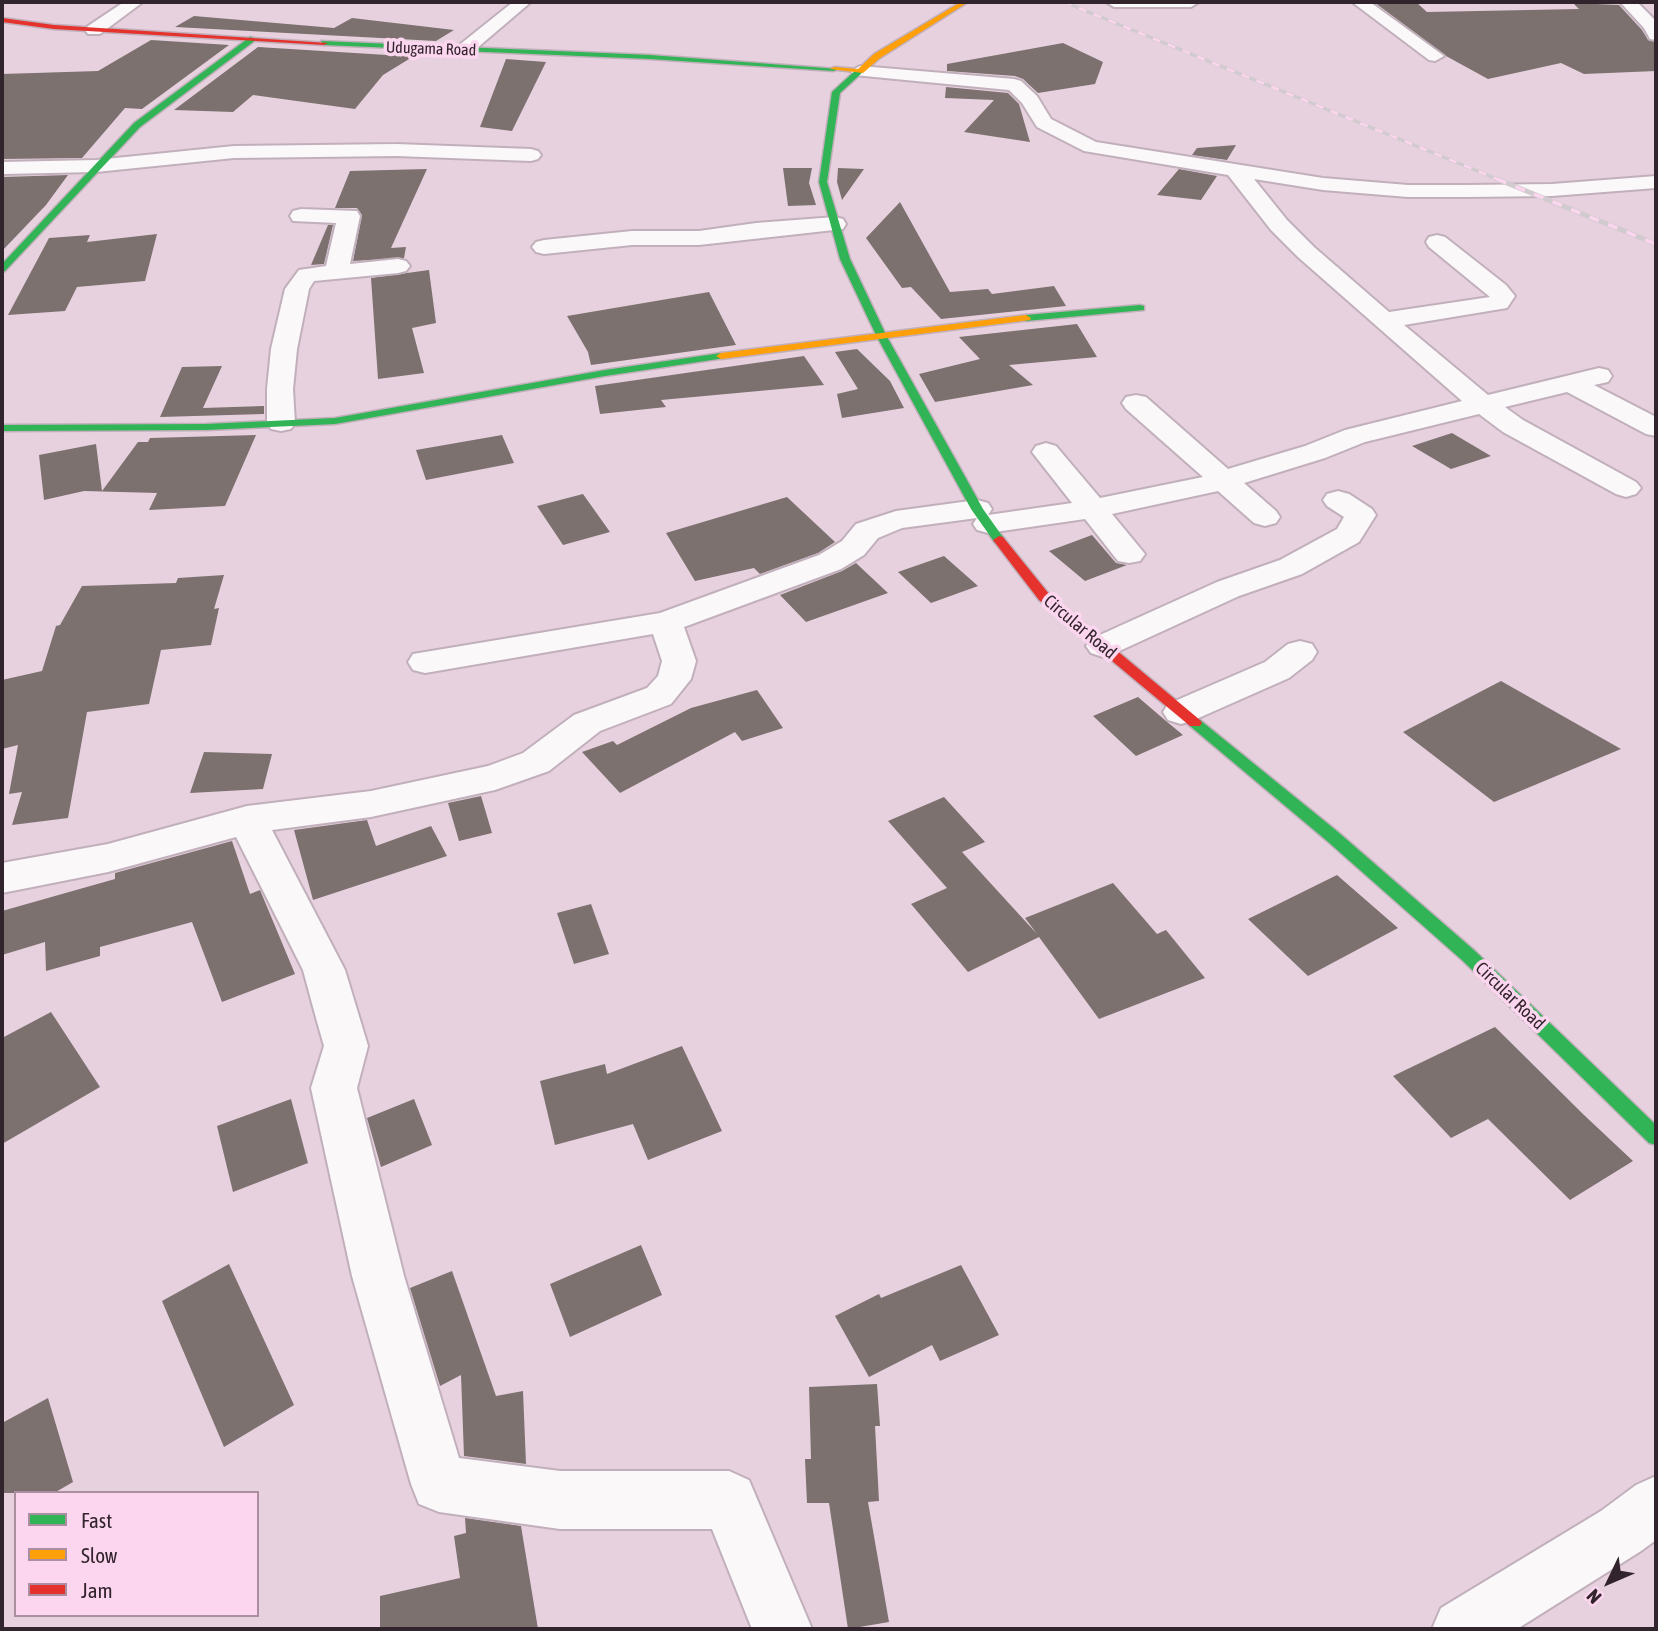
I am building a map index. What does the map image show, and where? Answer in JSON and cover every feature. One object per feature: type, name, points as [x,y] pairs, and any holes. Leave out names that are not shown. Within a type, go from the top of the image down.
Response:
[{"type":"main road","points":[[877,56],[856,63],[818,69],[835,92],[877,56],[965,2]]},
{"type":"main road","name":"Udugama Road","points":[[2,20],[34,26],[94,30],[464,50],[637,56],[860,71]]},
{"type":"main road","points":[[2,269],[137,125],[253,39]]},
{"type":"main road","name":"Circular Road","points":[[835,92],[823,182],[845,259],[881,335],[983,517],[1044,597],[1332,836],[1469,956],[1656,1137]]},
{"type":"main road","points":[[2,428],[98,429],[335,421],[605,373],[765,349],[1140,308]]},
{"type":"street","points":[[94,30],[135,2]]},
{"type":"street","points":[[464,50],[523,2]]},
{"type":"street","points":[[1114,2],[1191,2]]},
{"type":"street","points":[[1360,2],[1435,56]]},
{"type":"street","points":[[1628,2],[1652,26],[1656,35]]},
{"type":"street","points":[[860,71],[1014,85],[1030,100],[1044,123],[1091,147],[1351,187],[1408,191],[1552,190],[1656,182]]},
{"type":"street","points":[[2,167],[96,166],[234,152],[396,150],[531,155]]},
{"type":"street","points":[[1235,170],[1297,243],[1383,321],[1484,405],[1513,426],[1626,488]]},
{"type":"street","points":[[301,216],[349,216],[337,271]]},
{"type":"street","points":[[544,247],[632,239],[699,238],[756,230],[835,225]]},
{"type":"street","points":[[1383,321],[1498,303],[1502,300],[1503,296],[1497,290],[1437,242]]},
{"type":"street","points":[[281,423],[280,389],[284,349],[297,289],[307,275],[398,266]]},
{"type":"street","points":[[425,662],[666,622],[830,562],[853,548],[867,531],[896,520],[1092,509],[1224,481],[1355,436],[1584,383],[1656,428]]},
{"type":"street","points":[[1136,403],[1265,517]]},
{"type":"street","points":[[1046,452],[1129,554]]},
{"type":"street","points":[[1102,646],[1228,589],[1291,568],[1348,535],[1361,515],[1338,500]]},
{"type":"street","points":[[2,878],[108,858],[247,820],[371,804],[495,777],[536,762],[587,723],[659,696],[674,679],[679,661],[666,622]]},
{"type":"street","points":[[1181,712],[1277,670],[1300,652]]},
{"type":"street","points":[[247,820],[324,970],[338,1018],[346,1046],[334,1088],[378,1276],[439,1484],[560,1500],[730,1500],[782,1629]]},
{"type":"street","points":[[1462,1629],[1621,1531],[1656,1505]]},
{"type":"building","points":[[1374,2],[1416,2],[1427,12],[1579,9],[1573,3],[1619,5],[1648,40],[1656,42],[1656,71],[1584,74],[1561,63],[1488,79],[1446,56]]},
{"type":"building","points":[[194,16],[334,28],[352,18],[454,30],[436,41],[175,27]]},
{"type":"building","points":[[151,40],[229,45],[142,109],[125,108],[82,158],[2,159],[2,74],[98,71]]},
{"type":"building","points":[[1063,43],[1103,62],[1095,84],[1038,93],[1023,79],[1015,76],[947,71],[947,64]]},
{"type":"building","points":[[258,47],[414,56],[383,75],[355,109],[253,95],[233,112],[174,110]]},
{"type":"building","points":[[506,59],[546,62],[512,131],[480,127]]},
{"type":"building","points":[[946,87],[1008,93],[1019,104],[1030,142],[964,132],[994,100],[945,98]]},
{"type":"building","points":[[1236,145],[1227,160],[1192,155],[1197,148]]},
{"type":"building","points":[[783,168],[812,168],[809,183],[816,205],[788,206]]},
{"type":"building","points":[[838,168],[864,169],[842,200],[837,182]]},
{"type":"building","points":[[427,169],[391,248],[406,247],[404,258],[353,261],[362,215],[357,208],[335,208],[350,171]]},
{"type":"building","points":[[1179,169],[1217,176],[1201,200],[1157,195]]},
{"type":"building","points":[[68,175],[46,205],[2,251],[2,177]]},
{"type":"building","points":[[900,202],[950,292],[988,289],[992,294],[1054,286],[1066,306],[941,319],[911,287],[902,288],[866,238]]},
{"type":"building","points":[[328,225],[333,225],[324,264],[311,265]]},
{"type":"building","points":[[157,234],[145,281],[77,287],[65,311],[8,315],[49,238],[90,235],[87,242]]},
{"type":"building","points":[[429,270],[436,323],[412,328],[424,373],[378,379],[371,278]]},
{"type":"building","points":[[709,292],[736,345],[591,365],[588,352],[567,316]]},
{"type":"building","points":[[1077,324],[1097,357],[1009,365],[1033,385],[935,402],[919,374],[980,359],[959,337]]},
{"type":"building","points":[[857,349],[890,381],[904,408],[842,418],[837,394],[858,389],[835,352]]},
{"type":"building","points":[[804,356],[824,385],[661,400],[666,407],[600,414],[595,386]]},
{"type":"building","points":[[222,366],[203,408],[264,406],[264,414],[160,417],[182,367]]},
{"type":"building","points":[[1452,433],[1491,456],[1451,469],[1412,446]]},
{"type":"building","points":[[256,435],[225,506],[149,510],[157,493],[84,491],[44,500],[39,455],[96,444],[102,491],[138,442],[148,442],[150,438]]},
{"type":"building","points":[[502,435],[514,463],[426,480],[416,450]]},
{"type":"building","points":[[583,494],[610,532],[563,545],[537,506]]},
{"type":"building","points":[[787,497],[835,542],[818,553],[760,574],[754,568],[695,581],[666,533]]},
{"type":"building","points":[[1092,535],[1116,563],[1127,565],[1085,581],[1049,551]]},
{"type":"building","points":[[944,556],[978,586],[931,603],[898,572]]},
{"type":"building","points":[[856,563],[888,593],[806,622],[780,595],[842,571]]},
{"type":"building","points":[[224,575],[214,609],[219,608],[211,645],[161,650],[149,704],[87,712],[68,818],[12,825],[22,792],[9,794],[18,745],[2,749],[2,680],[42,671],[56,626],[60,625],[82,586],[176,583],[178,578]]},
{"type":"building","points":[[1501,681],[1621,749],[1494,802],[1403,732]]},
{"type":"building","points":[[757,690],[783,728],[742,741],[735,732],[620,793],[582,752],[613,741],[617,745],[691,708]]},
{"type":"building","points":[[1138,697],[1183,735],[1136,756],[1093,716]]},
{"type":"building","points":[[204,752],[272,754],[263,789],[190,793]]},
{"type":"building","points":[[481,796],[492,833],[459,841],[448,803]]},
{"type":"building","points":[[944,797],[985,842],[962,852],[1037,934],[1025,918],[1113,883],[1157,934],[1166,930],[1205,978],[1099,1019],[1039,937],[968,972],[911,904],[947,888],[888,821]]},
{"type":"building","points":[[367,820],[376,846],[431,826],[447,856],[313,900],[294,830]]},
{"type":"building","points":[[232,841],[250,894],[260,890],[295,974],[222,1002],[192,922],[100,947],[100,956],[46,971],[45,942],[2,955],[2,911],[115,879],[115,873]]},
{"type":"building","points":[[1337,875],[1398,928],[1308,976],[1248,919]]},
{"type":"building","points":[[591,904],[609,954],[574,964],[557,913]]},
{"type":"building","points":[[51,1012],[100,1087],[2,1144],[2,1038]]},
{"type":"building","points":[[1495,1027],[1633,1161],[1570,1200],[1488,1119],[1451,1138],[1393,1076]]},
{"type":"building","points":[[682,1046],[722,1131],[648,1160],[633,1124],[555,1145],[540,1081],[605,1064],[607,1074]]},
{"type":"building","points":[[291,1099],[308,1163],[233,1192],[217,1126]]},
{"type":"building","points":[[414,1099],[432,1145],[381,1167],[367,1118]]},
{"type":"building","points":[[641,1245],[662,1295],[570,1337],[550,1284]]},
{"type":"building","points":[[229,1264],[294,1405],[224,1447],[162,1301]]},
{"type":"building","points":[[961,1265],[999,1335],[940,1361],[932,1345],[869,1377],[835,1316],[879,1294],[881,1298]]},
{"type":"building","points":[[452,1271],[496,1396],[523,1391],[526,1464],[464,1456],[461,1375],[440,1386],[410,1288]]},
{"type":"building","points":[[877,1384],[880,1426],[875,1426],[879,1501],[868,1502],[889,1622],[848,1629],[829,1503],[807,1503],[805,1459],[811,1459],[809,1387]]},
{"type":"building","points":[[48,1398],[73,1482],[57,1491],[2,1493],[2,1423]]},
{"type":"building","points":[[465,1518],[521,1526],[538,1629],[380,1629],[380,1596],[460,1578],[454,1536],[466,1533]]},
{"type":"railway","points":[[1064,2],[1502,181]]},
{"type":"railway","points":[[1497,179],[1656,244]]},
{"type":"traffic: fast","points":[[2,269],[137,125],[253,39]]},
{"type":"traffic: fast","points":[[324,43],[650,57],[834,69]]},
{"type":"traffic: fast","points":[[860,71],[836,92],[823,182],[845,259],[881,335],[977,509],[999,540]]},
{"type":"traffic: fast","points":[[1026,318],[1140,308]]},
{"type":"traffic: fast","points":[[2,428],[206,427],[335,421],[605,373],[721,356]]},
{"type":"traffic: fast","points":[[1195,723],[1332,836],[1469,956],[1656,1137]]},
{"type":"traffic: slow","points":[[834,69],[860,71],[877,56],[965,2]]},
{"type":"traffic: slow","points":[[721,356],[1026,318]]},
{"type":"traffic: jam","points":[[2,20],[54,27],[324,43]]},
{"type":"traffic: jam","points":[[999,540],[1044,597],[1195,723]]}]
